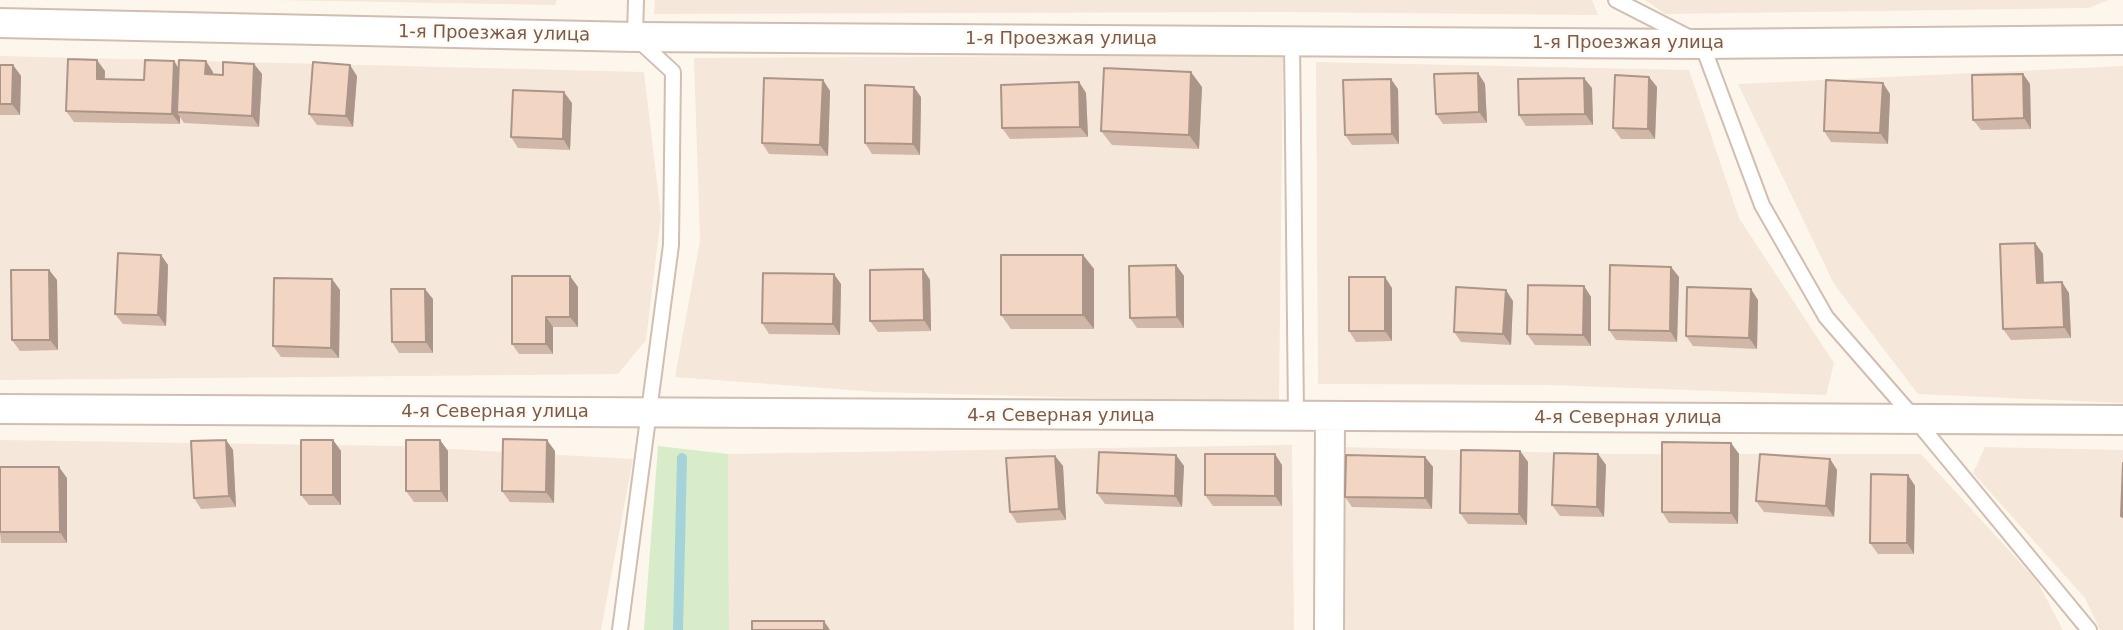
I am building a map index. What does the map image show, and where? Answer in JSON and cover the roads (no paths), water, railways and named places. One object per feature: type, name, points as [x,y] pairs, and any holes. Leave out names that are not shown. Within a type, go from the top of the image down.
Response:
[{"type":"street","name":"1-я Проезжая улица","points":[[0,23],[635,37],[1702,44],[2123,40]]},
{"type":"street","name":"4-я Северная улица","points":[[0,409],[1329,418],[2123,419]]},
{"type":"street","points":[[1329,418],[1329,630]]},
{"type":"lane","points":[[620,630],[671,245],[673,72],[635,37],[636,0]]},
{"type":"lane","points":[[1616,0],[1702,44],[1762,205],[1826,317],[1915,419],[2089,630]]},
{"type":"lane","points":[[1292,41],[1296,417]]},
{"type":"waterway","points":[[678,630],[682,458]]}]
